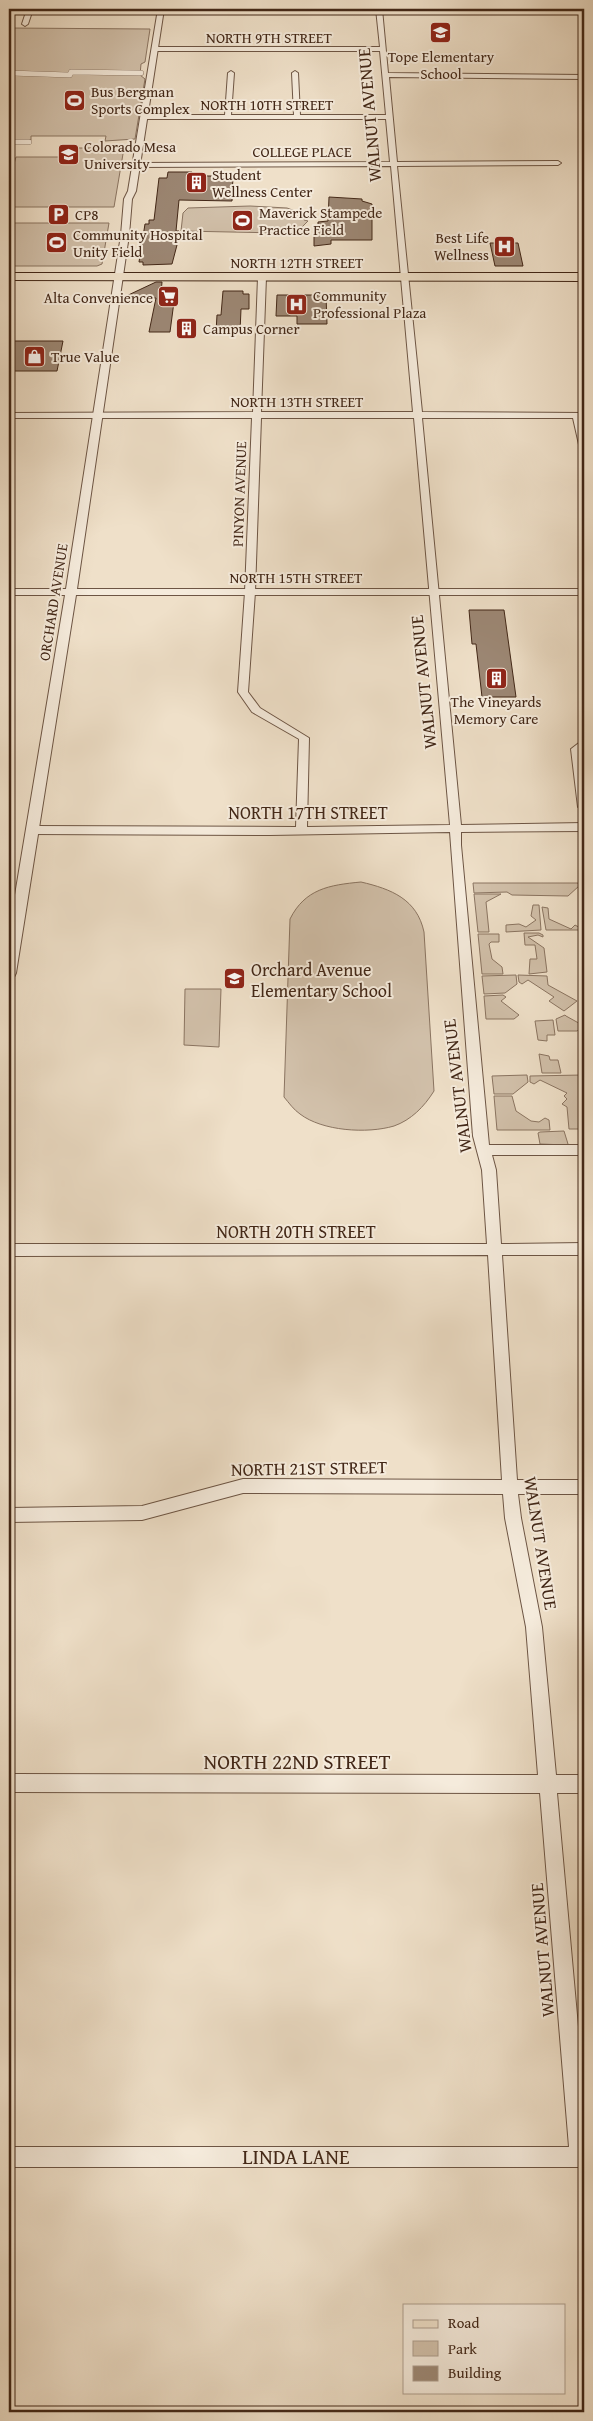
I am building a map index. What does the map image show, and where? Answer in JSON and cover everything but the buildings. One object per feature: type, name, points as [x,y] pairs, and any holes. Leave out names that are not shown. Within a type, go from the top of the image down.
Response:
[{"type":"main road","name":"NORTH 12TH STREET","points":[[9,277],[584,277]]},
{"type":"street","points":[[25,24],[30,9]]},
{"type":"street","name":"ORCHARD AVENUE","points":[[9,973],[99,415],[125,235],[127,206],[132,191],[161,9]]},
{"type":"street","name":"WALNUT AVENUE","points":[[379,9],[456,828],[454,838],[480,1136],[489,1170],[510,1488],[513,1518],[534,1627],[582,2157]]},
{"type":"street","name":"NORTH 9TH STREET","points":[[155,49],[383,50]]},
{"type":"street","points":[[9,74],[141,73]]},
{"type":"street","points":[[228,117],[231,73]]},
{"type":"street","points":[[295,73],[297,117]]},
{"type":"street","points":[[386,76],[584,77]]},
{"type":"street","name":"NORTH 10TH STREET","points":[[144,117],[390,117]]},
{"type":"street","points":[[9,142],[29,142]]},
{"type":"street","name":"COLLEGE PLACE","points":[[136,165],[558,163]]},
{"type":"street","name":"PINYON AVENUE","points":[[262,277],[250,592],[243,692],[256,710],[304,738],[301,831]]},
{"type":"street","name":"NORTH 13TH STREET","points":[[9,415],[581,415]]},
{"type":"street","points":[[581,415],[584,449]]},
{"type":"street","name":"NORTH 15TH STREET","points":[[9,592],[584,592]]},
{"type":"street","points":[[584,742],[576,749],[584,807]]},
{"type":"street","name":"NORTH 17TH STREET","points":[[32,830],[301,831],[584,827]]},
{"type":"street","points":[[484,1150],[584,1150]]},
{"type":"street","name":"NORTH 20TH STREET","points":[[9,1250],[584,1249]]},
{"type":"street","name":"NORTH 21ST STREET","points":[[9,1515],[116,1515],[142,1513],[243,1486],[584,1487]]},
{"type":"street","name":"NORTH 22ND STREET","points":[[9,1783],[584,1784]]},
{"type":"street","name":"LINDA LANE","points":[[9,2157],[582,2157]]},
{"type":"green space","name":"Bus Bergman Sports Complex","points":[[9,28],[150,29],[145,62],[141,64],[140,75],[145,79],[135,139],[105,141],[106,136],[31,136],[31,140],[9,140]]},
{"type":"green space","points":[[73,148],[124,148],[114,207],[9,207],[9,181],[16,157],[68,157]]},
{"type":"green space","name":"Maverick Stampede Practice Field","points":[[250,206],[287,208],[303,214],[304,220],[308,221],[301,228],[280,233],[181,231],[183,213],[188,208]]},
{"type":"green space","name":"Community Hospital Unity Field","points":[[9,223],[109,223],[102,264],[97,266],[9,266]]},
{"type":"green space","points":[[361,882],[383,888],[401,897],[415,911],[421,921],[424,932],[434,1091],[417,1112],[406,1120],[394,1126],[371,1130],[332,1127],[309,1120],[300,1114],[284,1097],[290,919],[303,901],[319,890]]},
{"type":"green space","points":[[473,883],[578,883],[579,886],[568,896],[512,895],[507,892],[474,893]]},
{"type":"green space","points":[[474,894],[501,894],[486,902],[489,932],[478,932]]},
{"type":"green space","points":[[533,905],[539,905],[541,930],[506,932],[506,925],[519,924],[526,927],[536,920],[531,916]]},
{"type":"green space","points":[[542,907],[548,908],[549,919],[571,929],[575,925],[584,930],[546,930]]},
{"type":"green space","points":[[524,933],[539,933],[543,935],[543,937],[538,935],[528,937],[544,948],[547,972],[529,974],[530,959],[537,959],[535,945],[525,945]]},
{"type":"green space","points":[[478,934],[499,934],[499,942],[491,942],[489,944],[492,959],[502,967],[503,974],[482,974]]},
{"type":"green space","points":[[516,975],[517,984],[505,993],[484,994],[482,976]]},
{"type":"green space","points":[[518,975],[547,976],[548,985],[577,1001],[564,1011],[549,1001],[554,997],[528,980],[522,984],[519,982]]},
{"type":"green space","points":[[185,989],[221,989],[219,1047],[184,1045]]},
{"type":"green space","points":[[503,995],[506,997],[501,1001],[519,1015],[514,1019],[486,1019],[484,996]]},
{"type":"green space","points":[[565,1015],[584,1026],[577,1031],[558,1031],[556,1019]]},
{"type":"green space","points":[[553,1020],[555,1035],[547,1035],[547,1041],[538,1040],[535,1021]]},
{"type":"green space","points":[[539,1054],[549,1056],[550,1060],[558,1060],[561,1073],[542,1073]]},
{"type":"green space","points":[[527,1075],[528,1082],[513,1094],[494,1094],[492,1076]]},
{"type":"green space","points":[[582,1075],[584,1078],[584,1129],[569,1129],[567,1107],[562,1104],[567,1099],[564,1096],[567,1093],[540,1080],[534,1084],[530,1082],[530,1076]]},
{"type":"green space","points":[[494,1096],[512,1096],[516,1111],[531,1121],[539,1122],[545,1118],[549,1120],[550,1130],[497,1130]]},
{"type":"green space","points":[[564,1131],[568,1144],[540,1144],[538,1133]]},
{"type":"place","name":"Tope Elementary School","points":[[441,33]]},
{"type":"place","name":"Bus Bergman Sports Complex","points":[[75,100]]},
{"type":"place","name":"Colorado Mesa University","points":[[68,155]]},
{"type":"place","name":"Student Wellness Center","points":[[196,183]]},
{"type":"place","name":"CP8","points":[[59,214]]},
{"type":"place","name":"Maverick Stampede Practice Field","points":[[243,221]]},
{"type":"place","name":"Community Hospital Unity Field","points":[[57,243]]},
{"type":"place","name":"Best Life Wellness","points":[[505,246]]},
{"type":"place","name":"Alta Convenience","points":[[169,297]]},
{"type":"place","name":"Community Professional Plaza","points":[[297,304]]},
{"type":"place","name":"Campus Corner","points":[[187,328]]},
{"type":"place","name":"True Value","points":[[35,356]]},
{"type":"place","name":"The Vineyards Memory Care","points":[[496,678]]},
{"type":"place","name":"Orchard Avenue Elementary School","points":[[235,979]]}]
